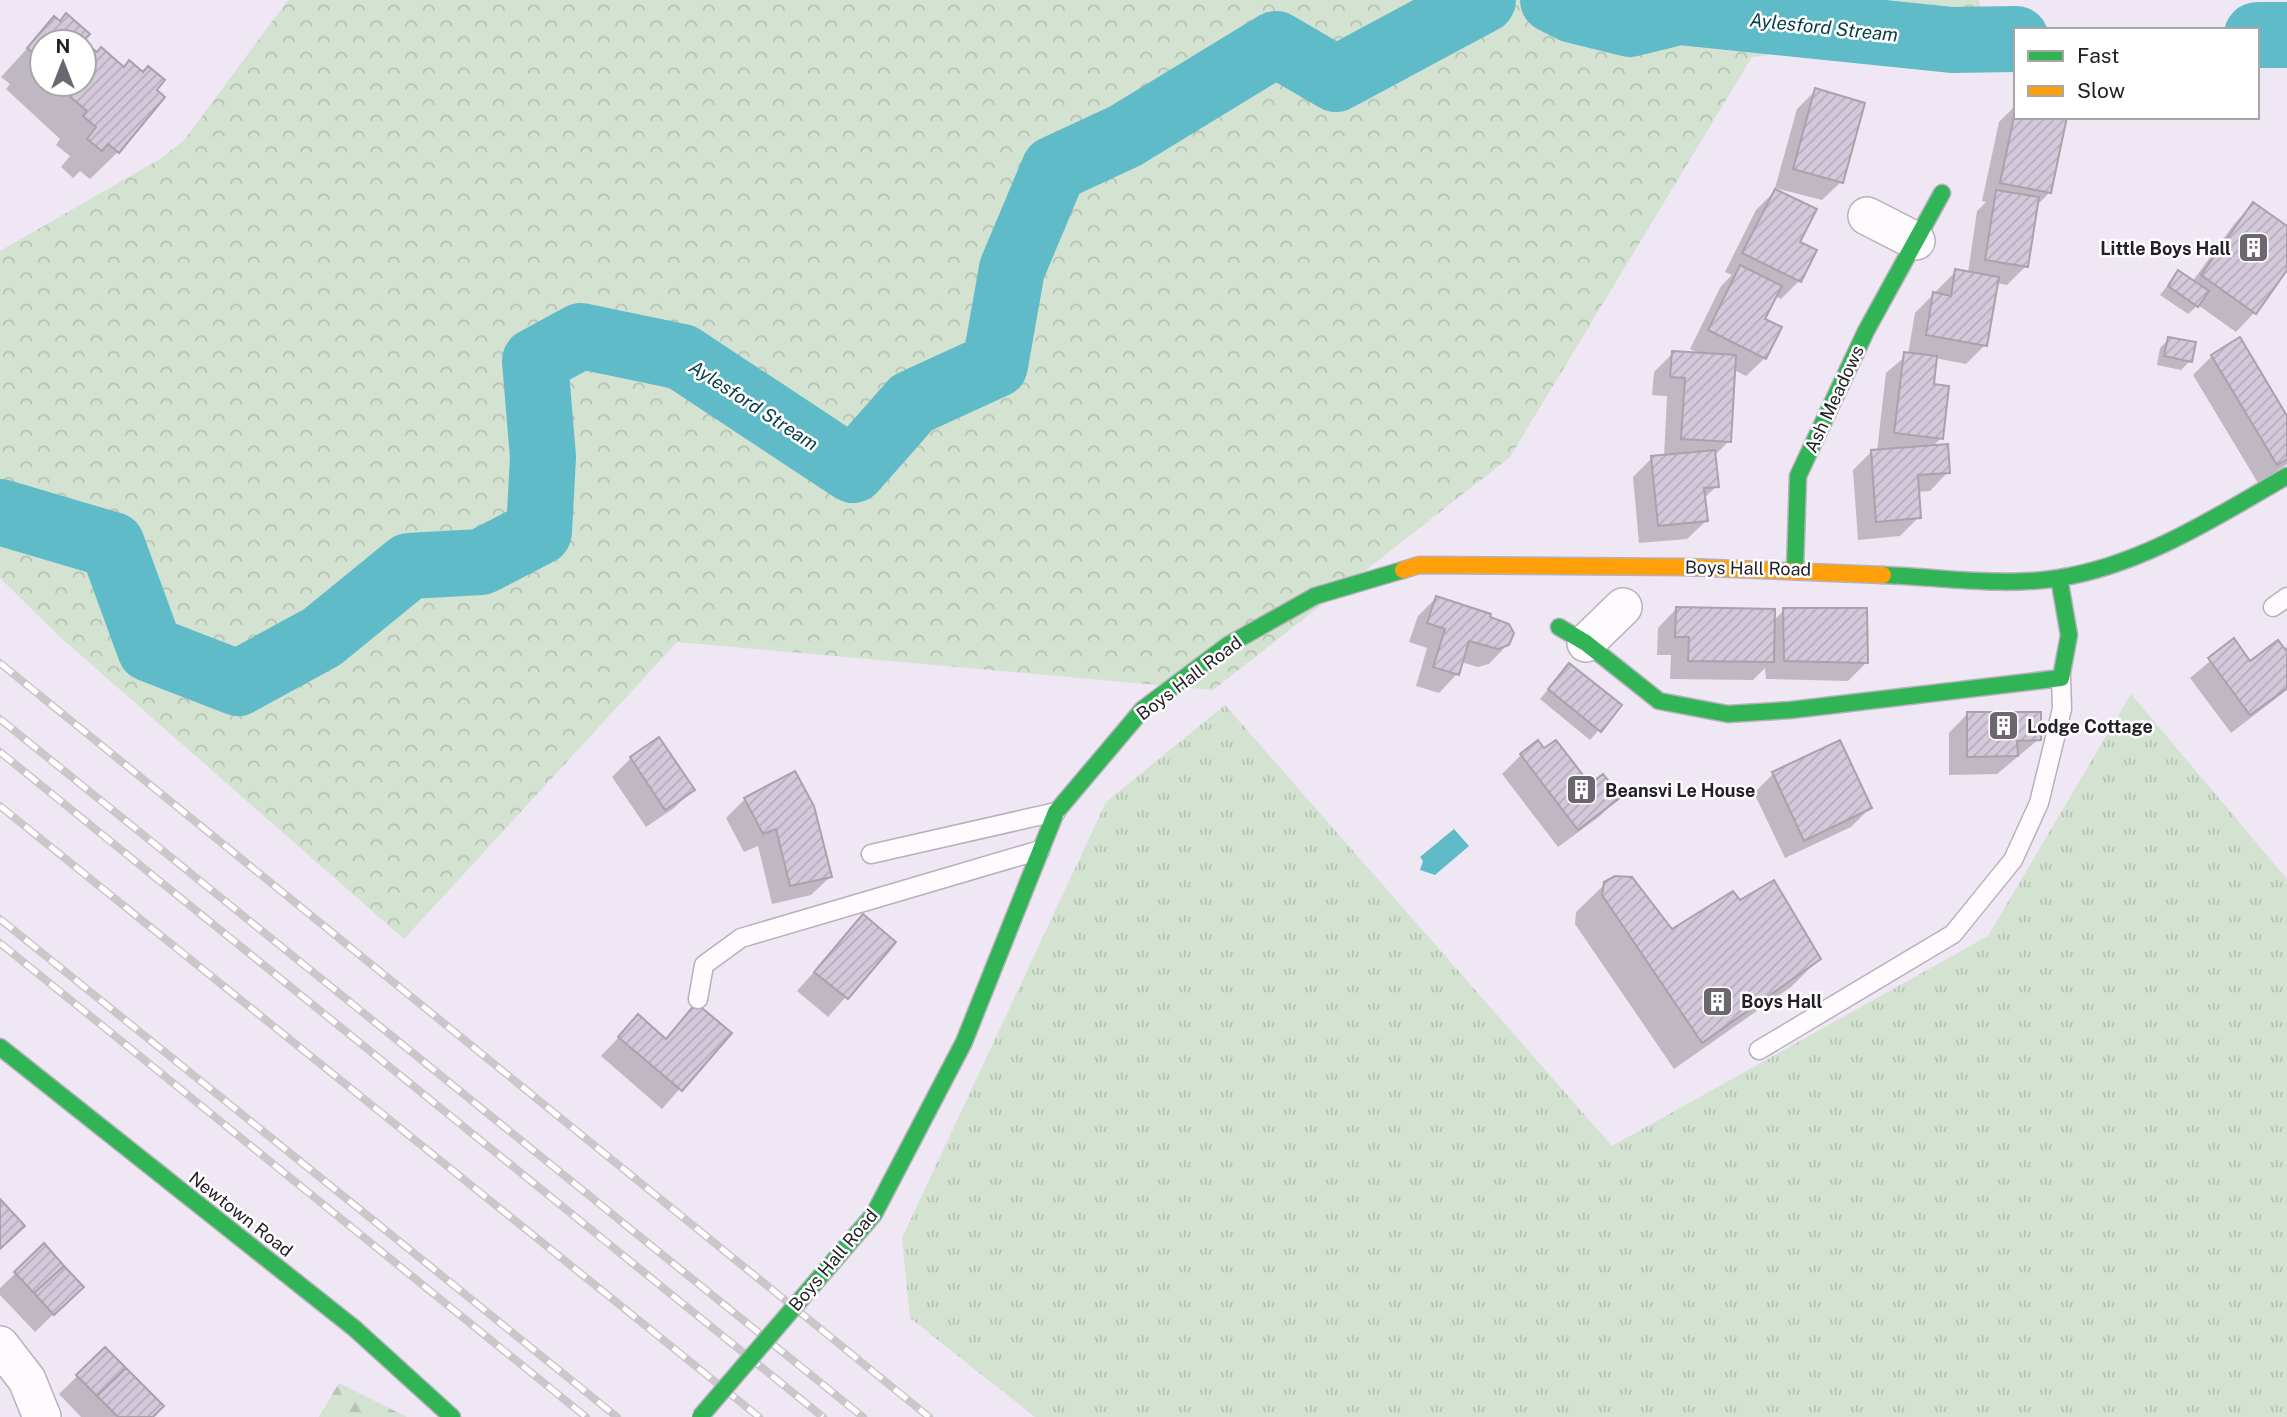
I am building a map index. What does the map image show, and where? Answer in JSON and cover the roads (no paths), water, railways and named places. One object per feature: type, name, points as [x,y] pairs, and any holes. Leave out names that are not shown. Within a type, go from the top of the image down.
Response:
[{"type":"street","name":"Ash Meadows","points":[[1795,569],[1798,476],[1866,331],[1942,193]]},
{"type":"street","points":[[1867,216],[1916,241]]},
{"type":"street","name":"Boys Hall Road","points":[[700,1417],[874,1214],[964,1042],[1056,811],[1143,709],[1228,645],[1315,596],[1419,565],[1795,569],[2005,580],[2059,578],[2133,558],[2201,526],[2287,476]]},
{"type":"street","points":[[1623,607],[1573,635],[1659,701],[1728,714],[1791,710],[2061,678],[2069,635],[2059,578]]},
{"type":"street","name":"Newtown Road","points":[[0,1047],[354,1328],[452,1417]]},
{"type":"street","points":[[0,1345],[26,1380],[42,1417]]},
{"type":"lane","points":[[1759,1050],[1953,934],[2013,860],[2039,803],[2062,709],[2061,678]]},
{"type":"lane","points":[[871,854],[1056,811]]},
{"type":"lane","points":[[698,999],[704,965],[741,938],[1040,850]]},
{"type":"water","points":[[1454,829],[1469,846],[1435,875],[1420,870],[1423,861],[1420,857]]},
{"type":"waterway","name":"Aylesford Stream","points":[[0,512],[112,545],[150,649],[238,683],[322,637],[409,566],[481,562],[539,532],[543,457],[535,361],[581,336],[682,357],[853,470],[912,403],[995,365],[1012,269],[1054,169],[1125,136],[1276,44],[1336,79],[1483,0]]},
{"type":"waterway","name":"Aylesford Stream","points":[[1553,0],[1573,10],[1630,24],[1679,12],[1952,40],[2014,39]]},
{"type":"waterway","name":"Aylesford Stream","points":[[2259,35],[2287,35]]},
{"type":"railway","points":[[0,663],[929,1417]]},
{"type":"railway","points":[[0,719],[863,1417]]},
{"type":"railway","points":[[0,752],[823,1417]]},
{"type":"railway","points":[[0,806],[759,1417]]},
{"type":"railway","points":[[0,919],[617,1417]]},
{"type":"railway","points":[[0,943],[586,1417]]},
{"type":"place","name":"Little Boys Hall","points":[[2254,248]]},
{"type":"place","name":"Lodge Cottage","points":[[2004,726]]},
{"type":"place","name":"Beansvi Le House","points":[[1582,790]]},
{"type":"place","name":"Boys Hall","points":[[1718,1001]]}]
